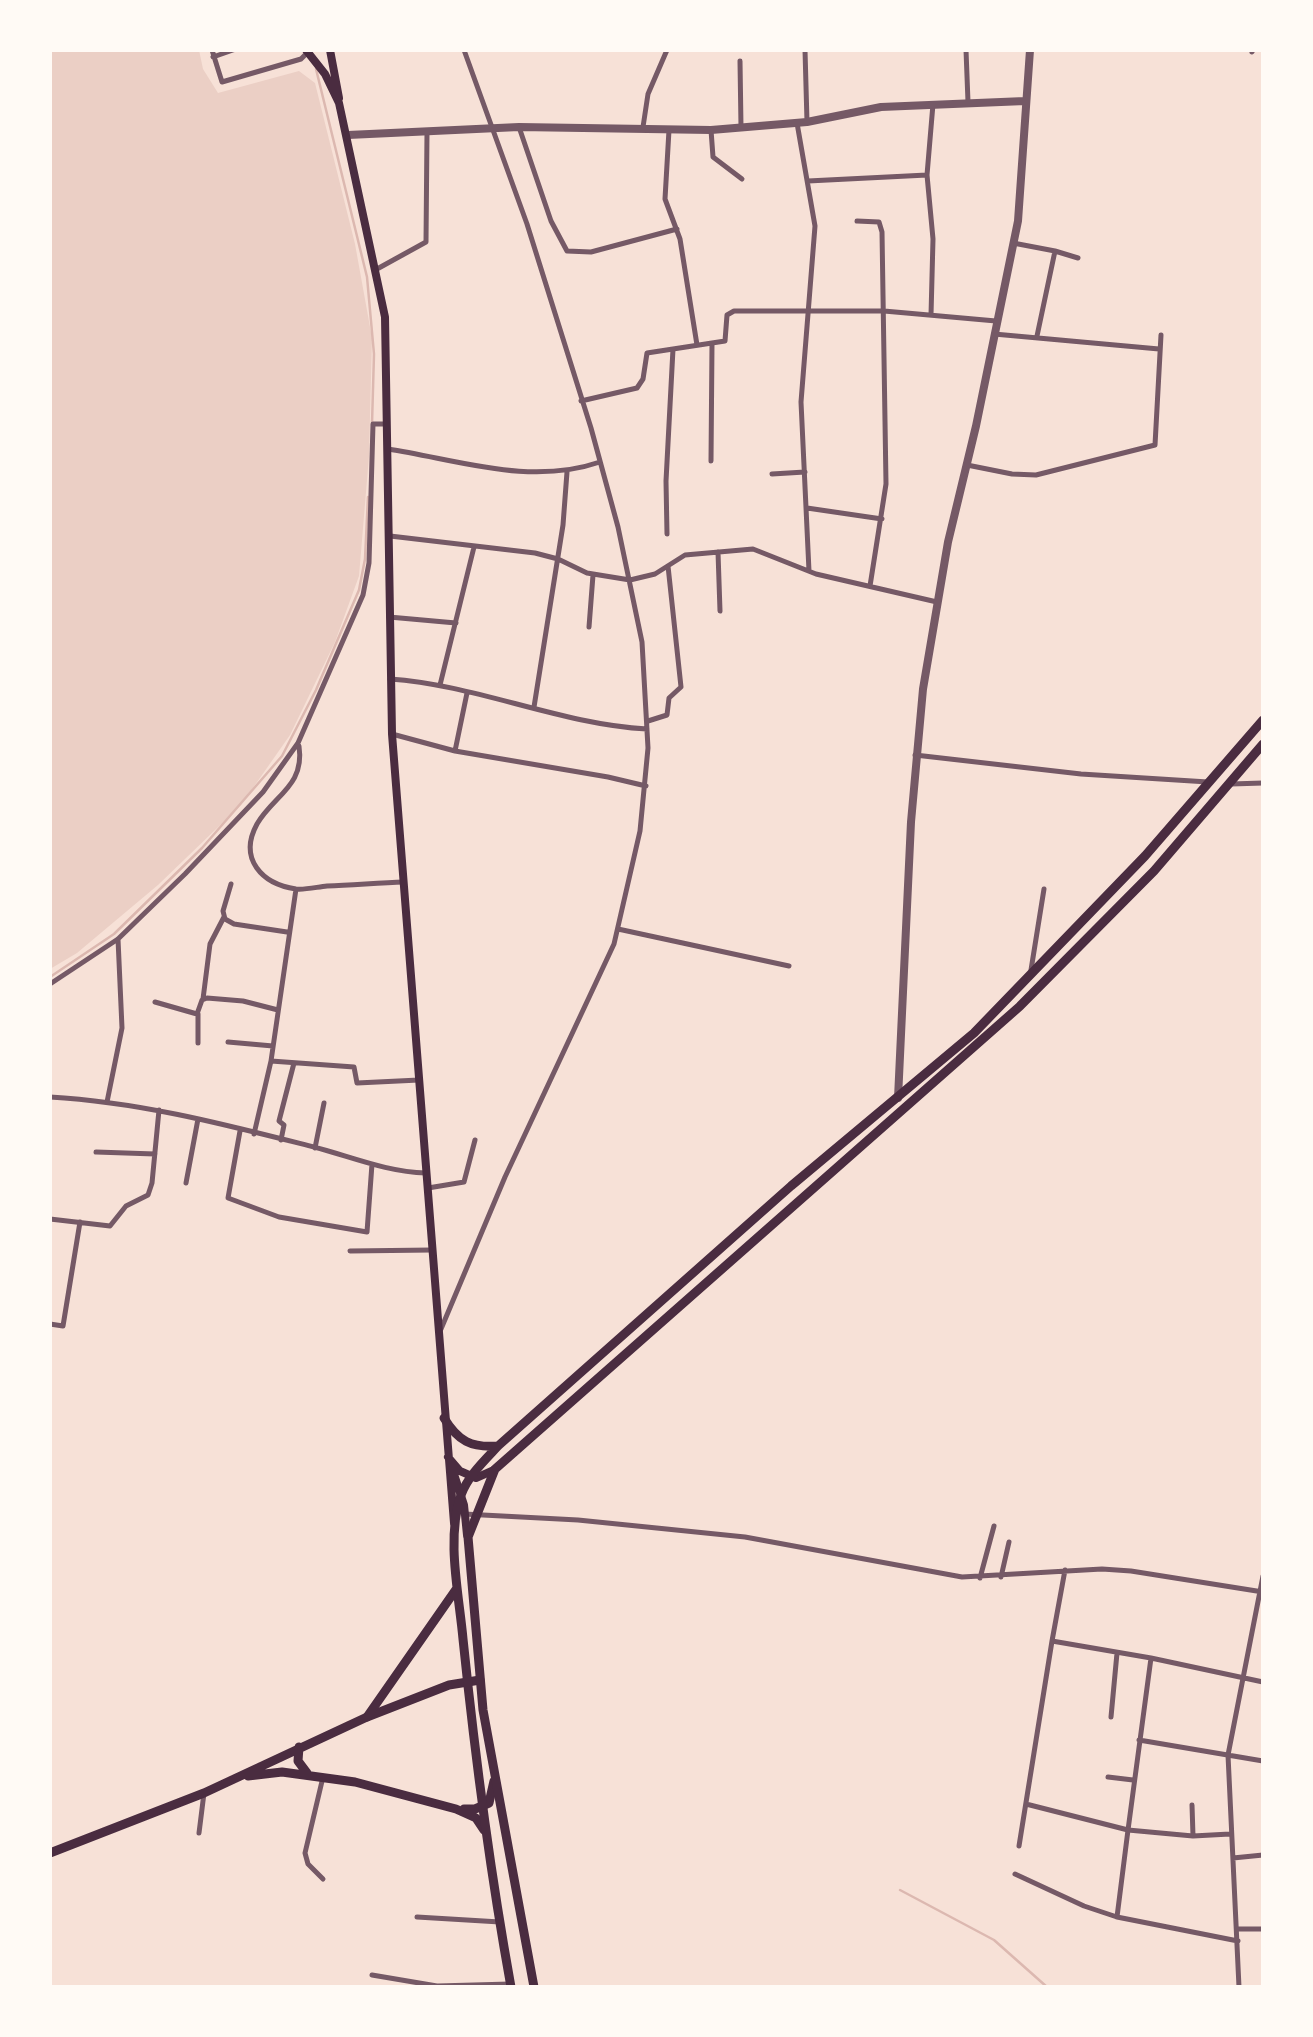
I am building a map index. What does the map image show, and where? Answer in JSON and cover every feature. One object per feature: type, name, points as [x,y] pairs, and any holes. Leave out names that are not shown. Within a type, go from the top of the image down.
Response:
[{"type":"main road","points":[[330,50],[385,317],[392,734],[448,1458],[468,1537],[480,1680],[534,1987]]},
{"type":"main road","points":[[310,51],[339,102]]},
{"type":"main road","points":[[462,1494],[471,1476],[498,1446],[974,1033],[1210,782],[1263,720]]},
{"type":"main road","points":[[510,1986],[481,1808],[458,1586],[455,1532],[462,1513],[495,1469],[992,1032],[1154,871],[1263,744]]},
{"type":"main road","points":[[898,1098],[899,1113]]},
{"type":"main road","points":[[650,1312],[659,1324]]},
{"type":"main road","points":[[444,1418],[458,1438],[468,1444],[498,1446]]},
{"type":"main road","points":[[448,1458],[460,1471],[479,1478],[495,1469]]},
{"type":"main road","points":[[448,1458],[462,1494],[462,1513]]},
{"type":"main road","points":[[366,1717],[458,1586]]},
{"type":"main road","points":[[50,1853],[240,1777],[366,1717],[480,1680]]},
{"type":"main road","points":[[299,1746],[298,1764],[310,1775]]},
{"type":"main road","points":[[240,1777],[282,1772],[324,1777],[456,1809],[481,1822],[486,1838]]},
{"type":"main road","points":[[456,1809],[481,1808],[492,1800],[495,1779]]},
{"type":"street","points":[[234,50],[212,53],[219,79],[226,82],[301,59],[310,51]]},
{"type":"street","points":[[438,1335],[505,1176],[604,971],[640,831],[648,725],[644,655],[630,580],[600,462],[527,224],[464,50]]},
{"type":"street","points":[[642,129],[648,94],[667,50]]},
{"type":"street","points":[[805,50],[802,122],[815,226],[801,402],[810,571]]},
{"type":"street","points":[[966,50],[968,102]]},
{"type":"street","points":[[898,1098],[916,756],[937,602],[1013,243],[1024,162],[1030,50]]},
{"type":"street","points":[[740,61],[741,128]]},
{"type":"street","points":[[348,134],[519,126],[712,130],[802,122],[881,107],[1025,101]]},
{"type":"street","points":[[931,315],[933,239],[927,175],[933,103]]},
{"type":"street","points":[[519,126],[551,221],[567,252],[592,252],[677,229]]},
{"type":"street","points":[[377,268],[427,240],[426,130]]},
{"type":"street","points":[[668,130],[665,199],[677,229],[697,346]]},
{"type":"street","points":[[712,130],[713,157],[742,178]]},
{"type":"street","points":[[808,180],[927,175]]},
{"type":"street","points":[[857,221],[881,224],[886,461],[882,519],[870,586]]},
{"type":"street","points":[[1013,243],[1078,258]]},
{"type":"street","points":[[1037,336],[1055,251]]},
{"type":"street","points":[[580,401],[635,389],[642,379],[645,355],[727,339],[726,317],[730,312],[884,311],[996,321]]},
{"type":"street","points":[[994,334],[1159,349]]},
{"type":"street","points":[[968,465],[1036,476],[1090,459],[1152,447],[1158,434],[1161,334]]},
{"type":"street","points":[[711,460],[712,344]]},
{"type":"street","points":[[667,534],[673,349]]},
{"type":"street","points":[[50,984],[118,939],[245,812],[298,743],[363,595],[370,563],[373,424],[386,424]]},
{"type":"street","points":[[386,448],[498,469],[567,472],[600,462]]},
{"type":"street","points":[[534,706],[558,559],[567,472]]},
{"type":"street","points":[[772,474],[805,472]]},
{"type":"street","points":[[808,508],[882,519]]},
{"type":"street","points":[[390,536],[535,552],[593,574],[630,580],[649,576],[685,555],[758,550],[810,571],[937,602]]},
{"type":"street","points":[[440,685],[475,546]]},
{"type":"street","points":[[718,552],[720,611]]},
{"type":"street","points":[[390,679],[440,685],[591,723],[648,725],[666,715],[669,698],[680,687],[668,565]]},
{"type":"street","points":[[589,627],[593,574]]},
{"type":"street","points":[[389,617],[456,623]]},
{"type":"street","points":[[455,751],[467,693]]},
{"type":"street","points":[[392,734],[455,751],[646,786]]},
{"type":"street","points":[[298,743],[297,774],[257,825],[252,854],[255,867],[266,880],[296,889],[404,882]]},
{"type":"street","points":[[916,756],[1081,774],[1210,782]]},
{"type":"street","points":[[1230,784],[1263,783]]},
{"type":"street","points":[[198,1043],[198,1014],[210,944],[224,917],[231,884]]},
{"type":"street","points":[[254,1134],[274,1046],[296,889]]},
{"type":"street","points":[[1030,976],[1044,889]]},
{"type":"street","points":[[224,917],[234,924],[288,932]]},
{"type":"street","points":[[618,928],[789,966]]},
{"type":"street","points":[[107,1102],[122,1028],[118,939]]},
{"type":"street","points":[[203,999],[243,1001],[278,1010]]},
{"type":"street","points":[[155,1002],[198,1014]]},
{"type":"street","points":[[228,1042],[274,1046]]},
{"type":"street","points":[[271,1061],[354,1067],[357,1083],[420,1080]]},
{"type":"street","points":[[282,1140],[284,1125],[279,1121],[294,1063]]},
{"type":"street","points":[[50,1097],[159,1110],[394,1171],[426,1174]]},
{"type":"street","points":[[315,1148],[324,1103]]},
{"type":"street","points":[[50,1219],[110,1226],[126,1206],[148,1195],[159,1110]]},
{"type":"street","points":[[186,1183],[198,1118]]},
{"type":"street","points":[[240,1131],[229,1200],[280,1217],[367,1232],[372,1164]]},
{"type":"street","points":[[428,1188],[464,1182],[475,1140]]},
{"type":"street","points":[[96,1152],[155,1154]]},
{"type":"street","points":[[50,1324],[63,1326],[80,1222]]},
{"type":"street","points":[[350,1251],[432,1250]]},
{"type":"street","points":[[462,1513],[745,1537],[940,1575],[980,1578],[1065,1570],[1130,1570],[1262,1591]]},
{"type":"street","points":[[980,1578],[994,1526]]},
{"type":"street","points":[[1001,1576],[1010,1542]]},
{"type":"street","points":[[1020,1846],[1065,1570]]},
{"type":"street","points":[[1239,1987],[1237,1857],[1230,1834],[1232,1756],[1263,1576]]},
{"type":"street","points":[[1052,1641],[1263,1682]]},
{"type":"street","points":[[1111,1716],[1117,1653]]},
{"type":"street","points":[[1117,1917],[1151,1658]]},
{"type":"street","points":[[1140,1740],[1263,1761]]},
{"type":"street","points":[[322,1879],[308,1864],[305,1852],[324,1777]]},
{"type":"street","points":[[1108,1778],[1133,1780]]},
{"type":"street","points":[[199,1833],[204,1792]]},
{"type":"street","points":[[1026,1804],[1128,1830],[1194,1836],[1230,1834]]},
{"type":"street","points":[[1192,1805],[1194,1836]]},
{"type":"street","points":[[1237,1857],[1263,1855]]},
{"type":"street","points":[[1015,1874],[1117,1917],[1238,1942]]},
{"type":"street","points":[[418,1917],[500,1922]]},
{"type":"street","points":[[1238,1929],[1263,1929]]},
{"type":"street","points":[[372,1976],[402,1984],[510,1986]]},
{"type":"shaded area","points":[[50,50],[199,50],[203,69],[218,93],[299,71],[315,83],[355,244],[372,338],[369,456],[359,576],[335,642],[290,735],[241,805],[158,885],[77,953],[50,969]]},
{"type":"waterway","points":[[316,69],[367,277],[374,354],[372,424]]},
{"type":"waterway","points":[[50,977],[114,934],[202,848],[282,756],[316,690],[359,590],[368,497]]},
{"type":"waterway","points":[[900,1890],[994,1940],[1047,1987]]}]
